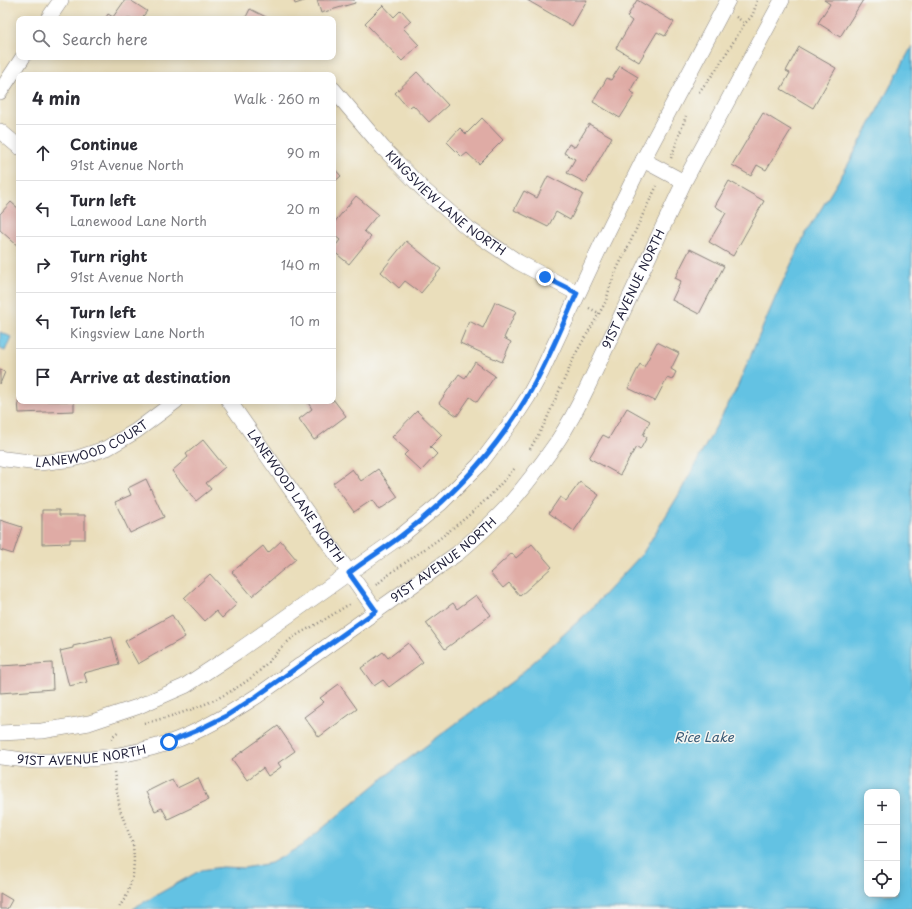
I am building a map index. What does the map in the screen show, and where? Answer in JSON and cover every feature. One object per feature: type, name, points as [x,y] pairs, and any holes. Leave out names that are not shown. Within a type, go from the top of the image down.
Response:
[{"type":"street","points":[[50,16],[61,0]]},
{"type":"street","name":"91ST AVENUE NORTH","points":[[0,757],[39,761],[84,760],[111,757],[169,742],[196,731],[226,716],[251,700],[415,585],[458,553],[481,533],[505,509],[527,483],[558,441],[574,414],[684,182],[782,0]]},
{"type":"street","points":[[0,733],[42,731],[89,723],[137,707],[185,686],[238,651],[401,536],[441,503],[479,465],[513,420],[541,373],[577,293],[643,160],[725,1]]},
{"type":"street","points":[[0,92],[21,60]]},
{"type":"street","name":"KINGSVIEW LANE NORTH","points":[[336,93],[383,148],[424,190],[469,229],[518,262],[577,293]]},
{"type":"street","points":[[0,131],[16,144]]},
{"type":"street","points":[[643,160],[684,182]]},
{"type":"street","name":"LANEWOOD COURT","points":[[0,458],[39,463],[74,459],[107,448],[136,431],[172,404]]},
{"type":"street","name":"LANEWOOD LANE NORTH","points":[[231,404],[376,611]]},
{"type":"path","points":[[696,97],[716,70],[743,27],[753,15],[757,0]]},
{"type":"path","points":[[669,162],[687,114]]},
{"type":"path","points":[[138,724],[173,716],[226,694],[256,674],[291,640],[351,603]]},
{"type":"path","points":[[111,741],[113,736],[124,728]]},
{"type":"path","points":[[113,770],[120,810],[133,844],[134,860],[128,895],[118,909]]},
{"type":"water","name":"Rice Lake","points":[[912,46],[912,909],[133,909],[201,870],[222,867],[244,868],[271,863],[301,846],[387,775],[514,680],[588,612],[643,553],[678,496],[736,390],[776,296],[805,235],[845,170]]},
{"type":"water","points":[[0,332],[11,337],[5,351],[0,349]]},
{"type":"building","points":[[125,0],[130,0],[147,11],[143,16],[114,16]]},
{"type":"building","points":[[294,0],[307,0],[295,4]]},
{"type":"building","points":[[317,0],[354,0],[355,3],[321,13]]},
{"type":"building","points":[[527,0],[587,0],[572,26]]},
{"type":"building","points":[[637,0],[674,22],[665,36],[657,32],[639,62],[616,48],[632,21],[627,17]]},
{"type":"building","points":[[824,0],[863,0],[840,37],[818,23],[830,4]]},
{"type":"building","points":[[383,5],[394,17],[401,10],[411,21],[403,28],[419,45],[402,61],[365,23]]},
{"type":"building","points":[[250,9],[264,16],[246,16]]},
{"type":"building","points":[[799,47],[836,68],[813,108],[781,89],[790,73],[786,71]]},
{"type":"building","points":[[620,66],[638,77],[630,91],[635,94],[620,118],[593,102],[607,78],[611,80]]},
{"type":"building","points":[[417,72],[448,105],[429,122],[413,105],[408,108],[395,93]]},
{"type":"building","points":[[763,113],[791,130],[766,170],[757,165],[751,176],[732,165]]},
{"type":"building","points":[[482,118],[503,140],[479,164],[467,153],[462,157],[447,142],[460,128],[466,134]]},
{"type":"building","points":[[589,124],[612,137],[586,183],[567,173],[575,159],[564,153],[569,144],[575,147]]},
{"type":"building","points":[[336,170],[341,176],[336,180]]},
{"type":"building","points":[[548,176],[583,194],[570,220],[556,212],[548,227],[514,210],[524,191],[537,198]]},
{"type":"building","points":[[729,181],[764,201],[733,256],[709,242],[726,213],[715,206]]},
{"type":"building","points":[[356,196],[378,214],[364,231],[371,237],[349,264],[336,253],[336,245],[340,240],[336,237],[336,220]]},
{"type":"building","points":[[11,202],[16,206],[16,244],[0,230],[0,214]]},
{"type":"building","points":[[406,241],[441,269],[421,293],[405,281],[399,288],[381,272]]},
{"type":"building","points":[[690,249],[724,266],[699,314],[672,300],[681,281],[675,278]]},
{"type":"building","points":[[495,302],[516,311],[504,338],[511,342],[502,362],[460,343],[469,321],[483,328]]},
{"type":"building","points":[[657,342],[679,353],[671,369],[676,372],[672,380],[667,378],[655,401],[628,388],[640,364],[644,367]]},
{"type":"building","points":[[475,362],[495,376],[477,402],[470,397],[457,416],[439,403],[459,374],[465,378]]},
{"type":"building","points":[[0,370],[5,372],[0,384]]},
{"type":"building","points":[[336,403],[346,416],[314,440],[299,419],[312,409],[309,404]]},
{"type":"building","points":[[18,404],[74,404],[74,411],[19,413]]},
{"type":"building","points":[[627,408],[650,421],[643,435],[647,437],[640,450],[636,447],[620,475],[589,458],[603,435],[609,438]]},
{"type":"building","points":[[417,411],[442,435],[430,447],[437,454],[421,471],[404,455],[408,451],[392,437]]},
{"type":"building","points":[[203,440],[225,467],[206,483],[211,489],[196,501],[172,471],[188,457],[186,454]]},
{"type":"building","points":[[352,469],[361,481],[378,469],[398,497],[379,510],[372,500],[354,512],[333,483]]},
{"type":"building","points":[[146,479],[164,517],[130,533],[115,502],[131,495],[128,488]]},
{"type":"building","points":[[580,482],[599,495],[574,531],[549,513],[560,497],[566,501]]},
{"type":"building","points":[[42,510],[59,510],[59,515],[85,515],[85,539],[70,539],[70,543],[42,544]]},
{"type":"building","points":[[0,520],[22,527],[13,554],[0,550]]},
{"type":"building","points":[[281,541],[296,559],[252,596],[232,572],[263,546],[268,553]]},
{"type":"building","points":[[532,544],[552,567],[520,596],[509,583],[503,588],[490,573],[512,553],[516,558]]},
{"type":"building","points":[[210,574],[237,604],[222,618],[216,611],[205,621],[184,598]]},
{"type":"building","points":[[476,595],[491,615],[445,649],[426,623],[453,603],[457,609]]},
{"type":"building","points":[[172,615],[185,637],[138,664],[125,641]]},
{"type":"building","points":[[112,637],[119,664],[84,673],[87,682],[69,686],[60,651],[73,648],[73,646]]},
{"type":"building","points":[[408,643],[423,662],[389,687],[383,680],[374,686],[361,668],[383,652],[388,658]]},
{"type":"building","points":[[52,663],[53,689],[0,693],[0,666]]},
{"type":"building","points":[[339,684],[357,709],[319,737],[304,717],[324,702],[320,698]]},
{"type":"building","points":[[278,726],[295,751],[278,763],[281,767],[268,776],[263,768],[247,780],[232,759]]},
{"type":"building","points":[[198,778],[208,800],[168,819],[162,808],[155,811],[146,792],[172,779],[177,788]]},
{"type":"building","points":[[0,893],[12,900],[7,909],[0,909]]},
{"type":"route","points":[[169,742],[226,716],[257,696],[376,611],[349,573],[401,536],[441,503],[479,465],[513,420],[541,373],[577,293],[545,277]]}]
